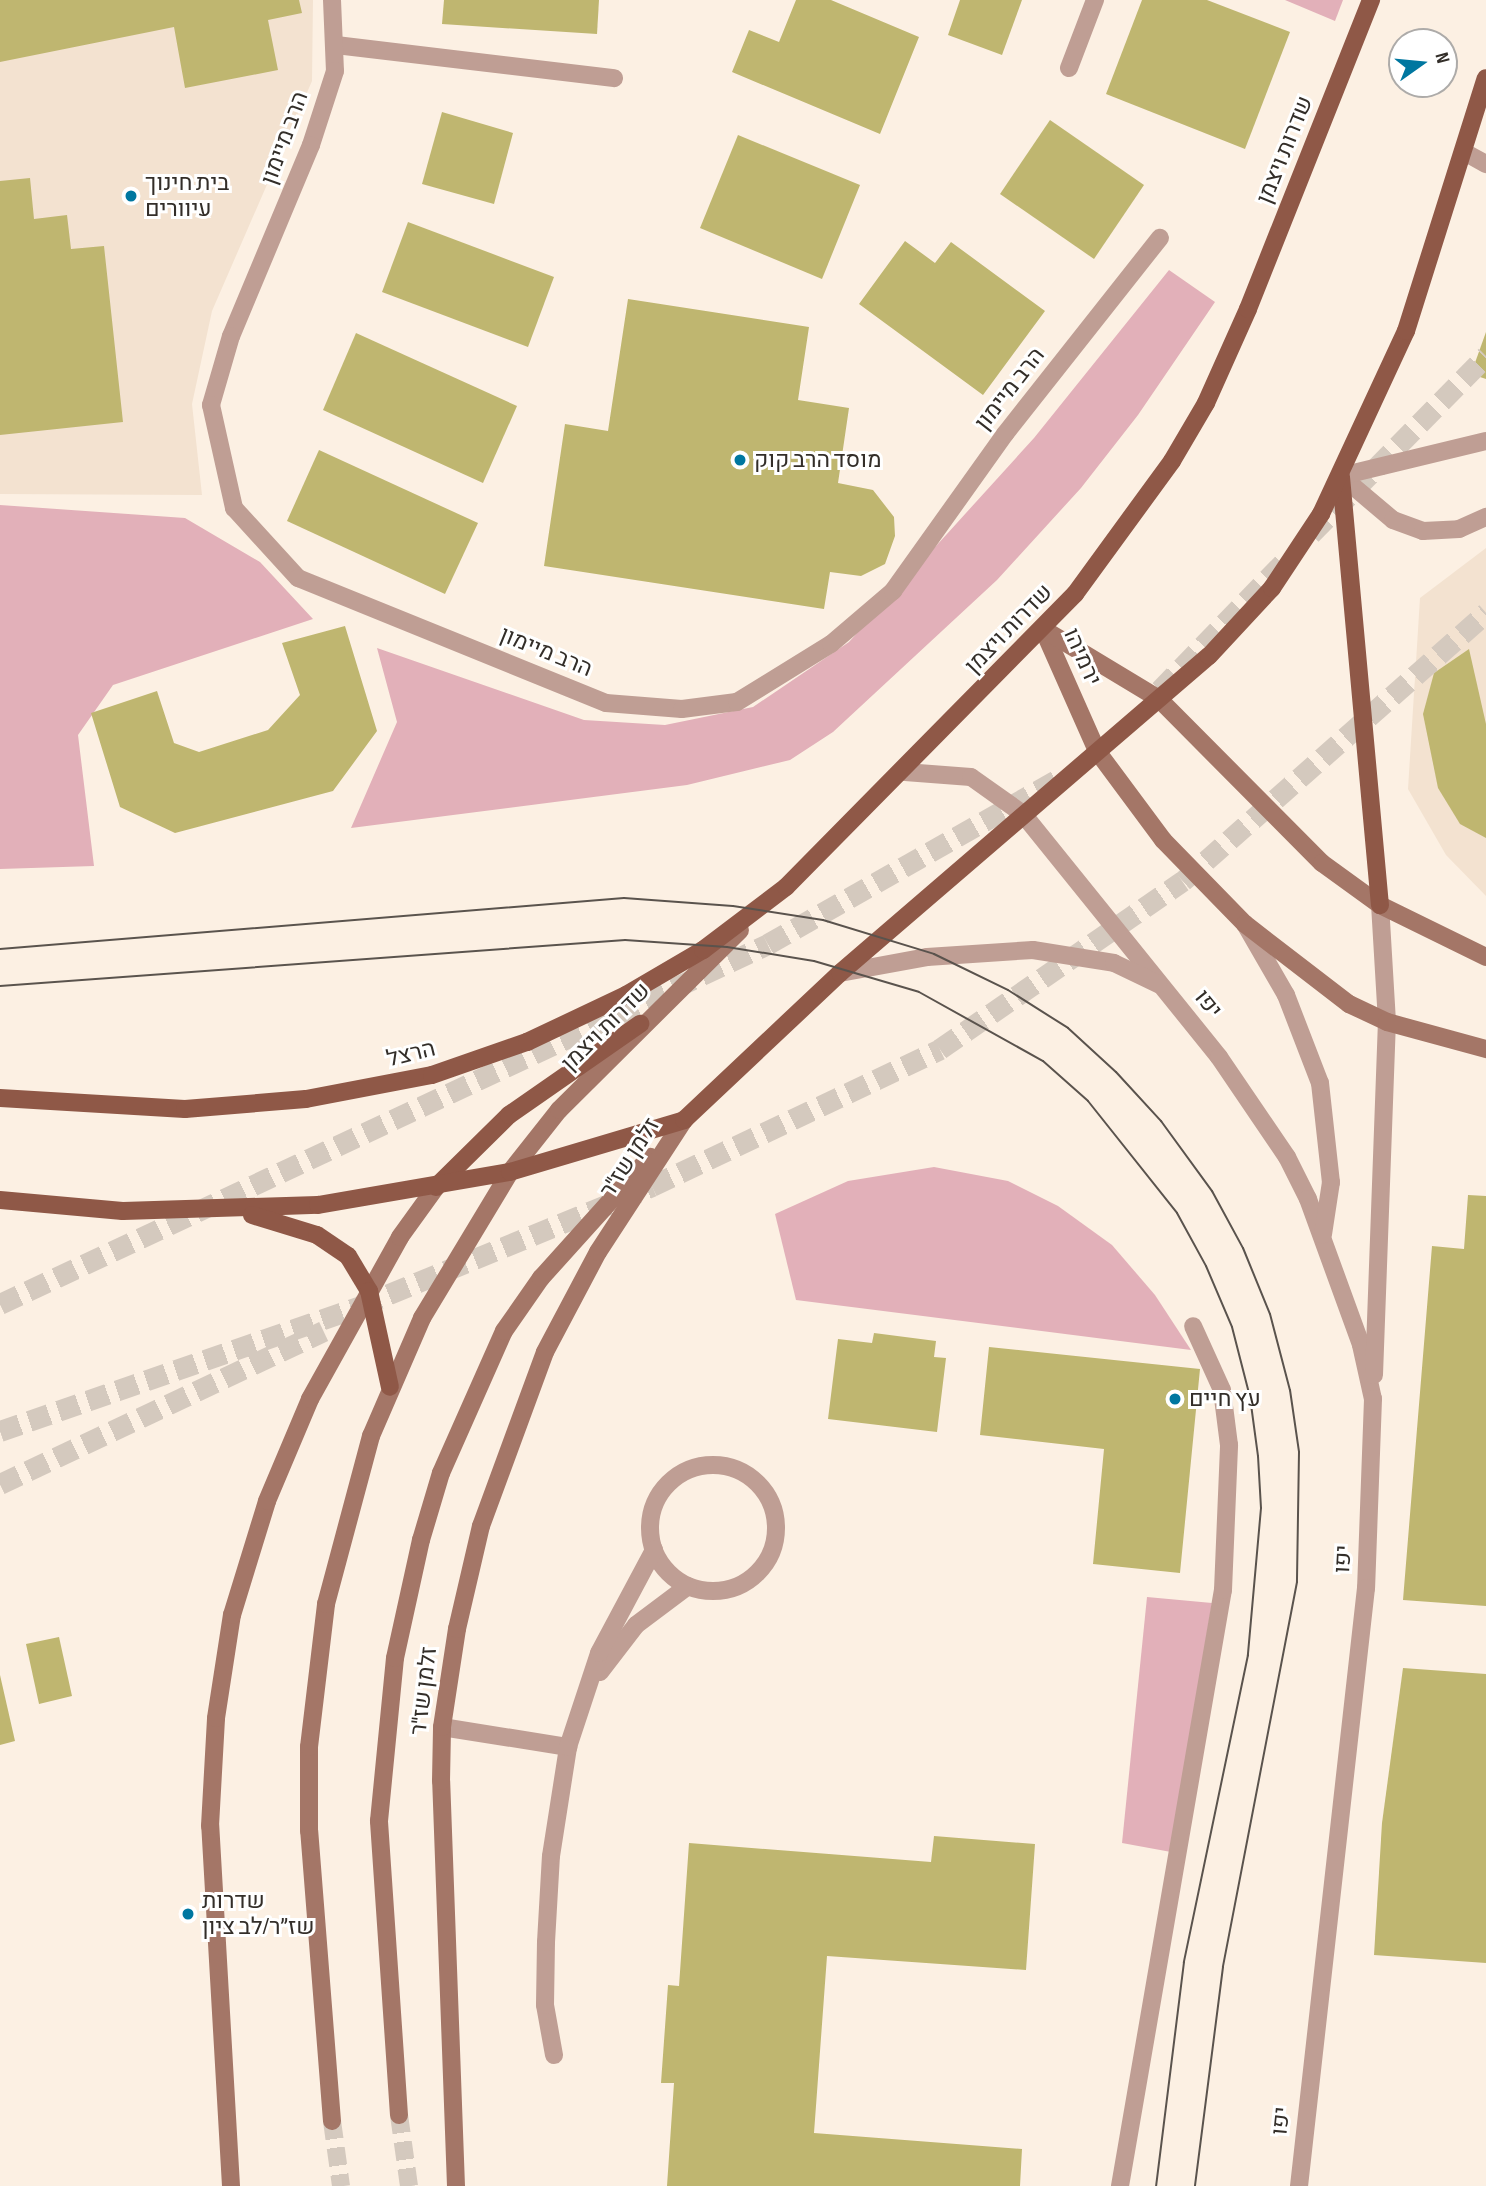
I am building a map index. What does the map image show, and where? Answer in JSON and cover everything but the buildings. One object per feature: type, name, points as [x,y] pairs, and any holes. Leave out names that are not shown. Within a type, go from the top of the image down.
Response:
[{"type":"main road","name":"שדרות ויצמן","points":[[786,887],[905,772],[1043,629],[1133,519],[1206,403],[1371,0]]},
{"type":"main road","points":[[0,1200],[124,1211],[228,1212],[318,1205],[436,1187],[510,1172],[684,1120],[840,973],[1209,656],[1272,588],[1341,476],[1406,331],[1466,153],[1486,78]]},
{"type":"main road","points":[[1341,476],[1380,905]]},
{"type":"main road","name":"הרצל","points":[[0,1098],[185,1109],[306,1099],[432,1075],[527,1042],[626,995],[703,950],[786,887]]},
{"type":"main road","points":[[436,1187],[509,1115],[640,1024]]},
{"type":"main road","points":[[228,1212],[288,1224],[336,1245],[369,1291],[390,1387]]},
{"type":"street","name":"הרב מיימון","points":[[332,0],[335,71],[311,145],[230,336],[211,405],[234,508],[298,578],[606,703],[682,709],[737,702],[831,644],[893,591],[1005,434],[1160,238]]},
{"type":"street","points":[[1069,68],[1095,0]]},
{"type":"street","points":[[336,45],[614,78]]},
{"type":"street","points":[[1466,153],[1486,164]]},
{"type":"street","points":[[1341,476],[1486,441]]},
{"type":"street","points":[[1341,476],[1393,520],[1423,531],[1458,529],[1486,517]]},
{"type":"street","name":"ירמיהו","points":[[1043,629],[1159,699],[1275,821],[1380,905],[1486,957]]},
{"type":"street","name":"ירמיהו","points":[[1043,629],[1097,751],[1163,840],[1245,924],[1314,981],[1387,1022],[1486,1049]]},
{"type":"street","name":"יפו","points":[[905,772],[971,777],[1023,814],[1163,987],[1257,1110],[1287,1157],[1323,1234],[1373,1399],[1366,1588],[1299,2186]]},
{"type":"street","name":"שדרות ויצמן","points":[[510,1172],[559,1110],[640,1024],[786,887]]},
{"type":"street","points":[[1373,1399],[1387,1022],[1380,905]]},
{"type":"street","points":[[1245,924],[1286,995],[1320,1083],[1331,1182],[1323,1234]]},
{"type":"street","name":"יפו","points":[[840,973],[926,957],[1034,950],[1114,963],[1163,987]]},
{"type":"street","name":"זלמן שז\"ר","points":[[457,2186],[442,1727],[475,1552],[512,1430],[545,1352],[598,1252],[684,1120]]},
{"type":"street","name":"זלמן שז\"ר","points":[[398,2115],[379,1821],[396,1658],[421,1540],[440,1473],[505,1331],[575,1238],[684,1120]]},
{"type":"street","points":[[332,2121],[310,1843],[309,1747],[337,1546],[390,1387],[422,1318],[510,1172]]},
{"type":"street","points":[[231,2186],[210,1826],[216,1718],[232,1615],[267,1501],[315,1389],[369,1291],[436,1187]]},
{"type":"street","points":[[1121,2186],[1223,1590],[1229,1445],[1222,1390],[1194,1326]]},
{"type":"street","points":[[722,1465],[756,1482],[775,1516],[770,1556],[744,1583],[726,1590],[688,1586],[673,1577],[654,1550],[651,1517],[656,1500],[683,1472],[722,1465]]},
{"type":"street","points":[[554,2055],[545,2005],[545,1942],[568,1747],[599,1653],[654,1550]]},
{"type":"street","points":[[583,1699],[636,1625],[688,1586]]},
{"type":"street","points":[[442,1727],[568,1747]]},
{"type":"shaded area","name":"בית חינוך עיוורים","points":[[0,0],[313,0],[312,81],[212,311],[192,404],[202,495],[0,494]]},
{"type":"shaded area","points":[[1285,0],[1343,0],[1335,21]]},
{"type":"shaded area","points":[[1169,270],[1215,302],[1138,415],[1081,488],[997,580],[833,732],[790,760],[687,785],[351,828],[397,722],[377,648],[584,720],[665,725],[753,707],[849,642],[1034,438]]},
{"type":"shaded area","points":[[0,505],[185,518],[260,562],[313,619],[113,685],[78,735],[94,866],[0,869]]},
{"type":"shaded area","points":[[1486,548],[1486,896],[1446,855],[1408,789],[1420,598]]},
{"type":"shaded area","points":[[934,1167],[1008,1181],[1058,1206],[1112,1245],[1155,1295],[1191,1350],[796,1300],[775,1214],[848,1181]]},
{"type":"shaded area","points":[[1147,1597],[1212,1603],[1171,1852],[1122,1843]]},
{"type":"tunnel","points":[[1311,534],[1486,356]]},
{"type":"tunnel","points":[[1160,690],[1286,560]]},
{"type":"tunnel","points":[[0,1431],[360,1306],[652,1186],[940,1049],[1183,881],[1486,613]]},
{"type":"tunnel","points":[[0,1304],[768,944],[1064,776]]},
{"type":"tunnel","points":[[0,1484],[324,1331]]},
{"type":"tunnel","points":[[399,2115],[409,2186]]},
{"type":"tunnel","points":[[332,2121],[341,2186]]},
{"type":"tram line","points":[[0,949],[624,898],[733,906],[823,920],[934,954],[1008,990],[1068,1028],[1116,1072],[1161,1121],[1212,1191],[1243,1248],[1270,1314],[1290,1390],[1299,1452],[1297,1582],[1223,1967],[1195,2186]]},
{"type":"tram line","points":[[0,986],[625,940],[727,947],[814,961],[919,992],[1043,1061],[1088,1101],[1177,1213],[1206,1266],[1232,1327],[1250,1397],[1258,1456],[1261,1508],[1248,1655],[1184,1962],[1156,2186]]},
{"type":"place","name":"בית חינוך עיוורים","points":[[131,196]]},
{"type":"place","name":"מוסד הרב קוק","points":[[740,460]]},
{"type":"place","name":"עץ חיים","points":[[1175,1399]]},
{"type":"place","name":"שדרות שז״ר/לב ציון","points":[[188,1914]]}]
